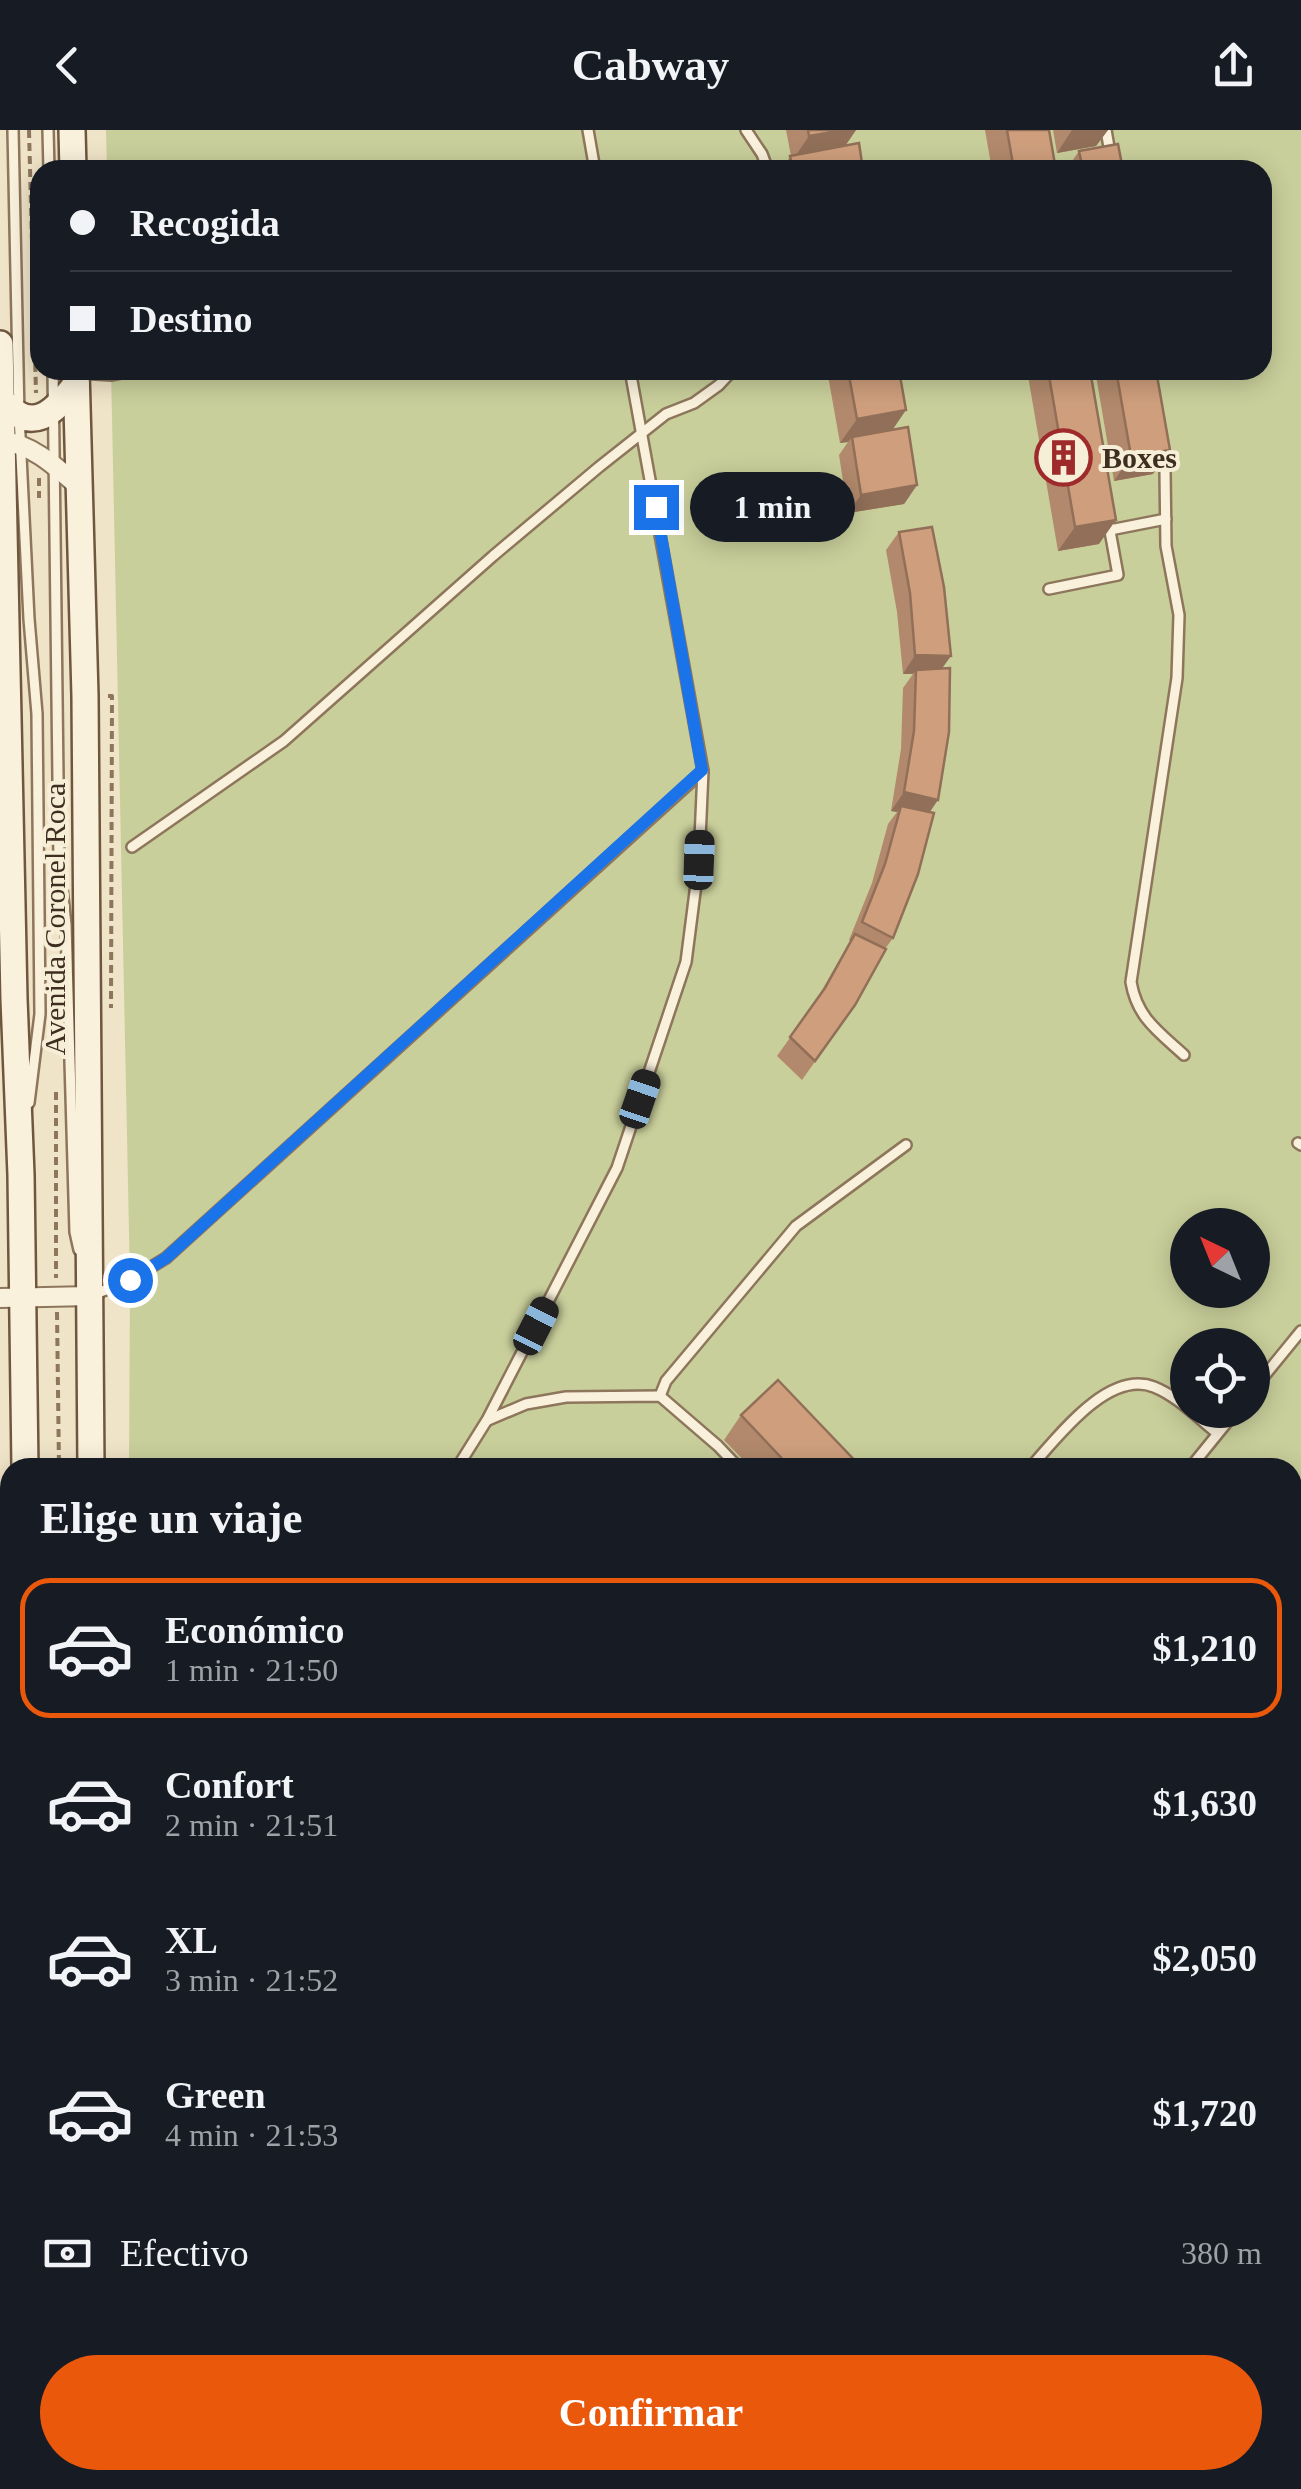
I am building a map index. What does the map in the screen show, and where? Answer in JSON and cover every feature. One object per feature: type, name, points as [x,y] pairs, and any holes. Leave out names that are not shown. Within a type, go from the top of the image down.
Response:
[{"type":"main road","points":[[72,130],[72,160]]},
{"type":"main road","name":"Avenida Coronel Roca","points":[[0,344],[10,408],[4,715],[7,999],[21,1175],[11,1298],[24,1458]]},
{"type":"main road","points":[[10,408],[27,419],[37,419],[54,409],[67,380]]},
{"type":"main road","name":"Avenida Coronel Roca","points":[[70,380],[85,696],[91,1458]]},
{"type":"street","points":[[8,441],[38,453],[78,486]]},
{"type":"street","points":[[11,1298],[90,1296]]},
{"type":"lane","points":[[10,408],[13,130]]},
{"type":"lane","points":[[48,130],[48,160]]},
{"type":"lane","points":[[588,130],[593,160]]},
{"type":"lane","points":[[746,130],[764,160]]},
{"type":"lane","points":[[1106,130],[1111,160]]},
{"type":"lane","points":[[463,1458],[617,1168],[686,962],[699,860],[702,770],[632,380]]},
{"type":"lane","points":[[132,847],[284,741],[493,556],[642,432],[666,414],[694,403],[724,380]]},
{"type":"lane","points":[[54,409],[59,861],[66,925],[75,1232],[90,1296],[130,1280],[166,1258],[702,770]]},
{"type":"lane","points":[[1159,436],[1165,470],[1166,546],[1178,615],[1177,678],[1131,982],[1134,1000],[1143,1016],[1184,1055]]},
{"type":"lane","points":[[8,441],[37,695],[40,1014],[21,1175]]},
{"type":"lane","points":[[1049,589],[1118,575],[1107,512]]},
{"type":"lane","points":[[1110,530],[1166,519]]},
{"type":"lane","points":[[660,1396],[666,1381],[796,1226],[906,1144]]},
{"type":"lane","points":[[1270,1369],[1301,1332]]},
{"type":"lane","points":[[1039,1458],[1082,1413],[1107,1393],[1132,1382],[1167,1394],[1217,1434]]},
{"type":"lane","points":[[486,1420],[526,1404],[566,1398],[660,1396],[729,1458]]},
{"type":"lane","points":[[1198,1458],[1222,1428]]},
{"type":"green space","points":[[106,130],[1301,130],[1301,1458],[129,1458],[130,1280],[111,380],[1272,380],[1272,160],[107,160]]},
{"type":"building","points":[[808,130],[844,130],[809,136]]},
{"type":"building","points":[[1007,130],[1049,130],[1054,160],[1012,160]]},
{"type":"building","points":[[859,143],[862,160],[791,160],[790,156]]},
{"type":"building","points":[[1118,144],[1121,160],[1081,160],[1079,151]]},
{"type":"building","points":[[850,380],[901,380],[906,410],[857,419]]},
{"type":"building","points":[[1050,380],[1092,380],[1116,520],[1075,527]]},
{"type":"building","points":[[1118,380],[1158,380],[1170,450],[1131,456]]},
{"type":"building","points":[[908,427],[917,485],[861,495],[852,437]]},
{"type":"building","points":[[802,483],[808,494],[799,500],[792,490]]},
{"type":"building","points":[[932,527],[944,587],[951,656],[915,655],[910,593],[899,532]]},
{"type":"building","points":[[950,668],[949,732],[938,800],[904,792],[914,731],[916,670]]},
{"type":"building","points":[[901,806],[934,813],[918,874],[893,938],[862,922],[885,864]]},
{"type":"building","points":[[855,934],[886,949],[855,1005],[815,1061],[790,1037],[825,988]]},
{"type":"building","points":[[778,1380],[852,1458],[782,1458],[741,1415]]},
{"type":"place","name":"Boxes","points":[[1063,457]]},
{"type":"route","points":[[130,1280],[166,1258],[702,770],[656,507]]}]
